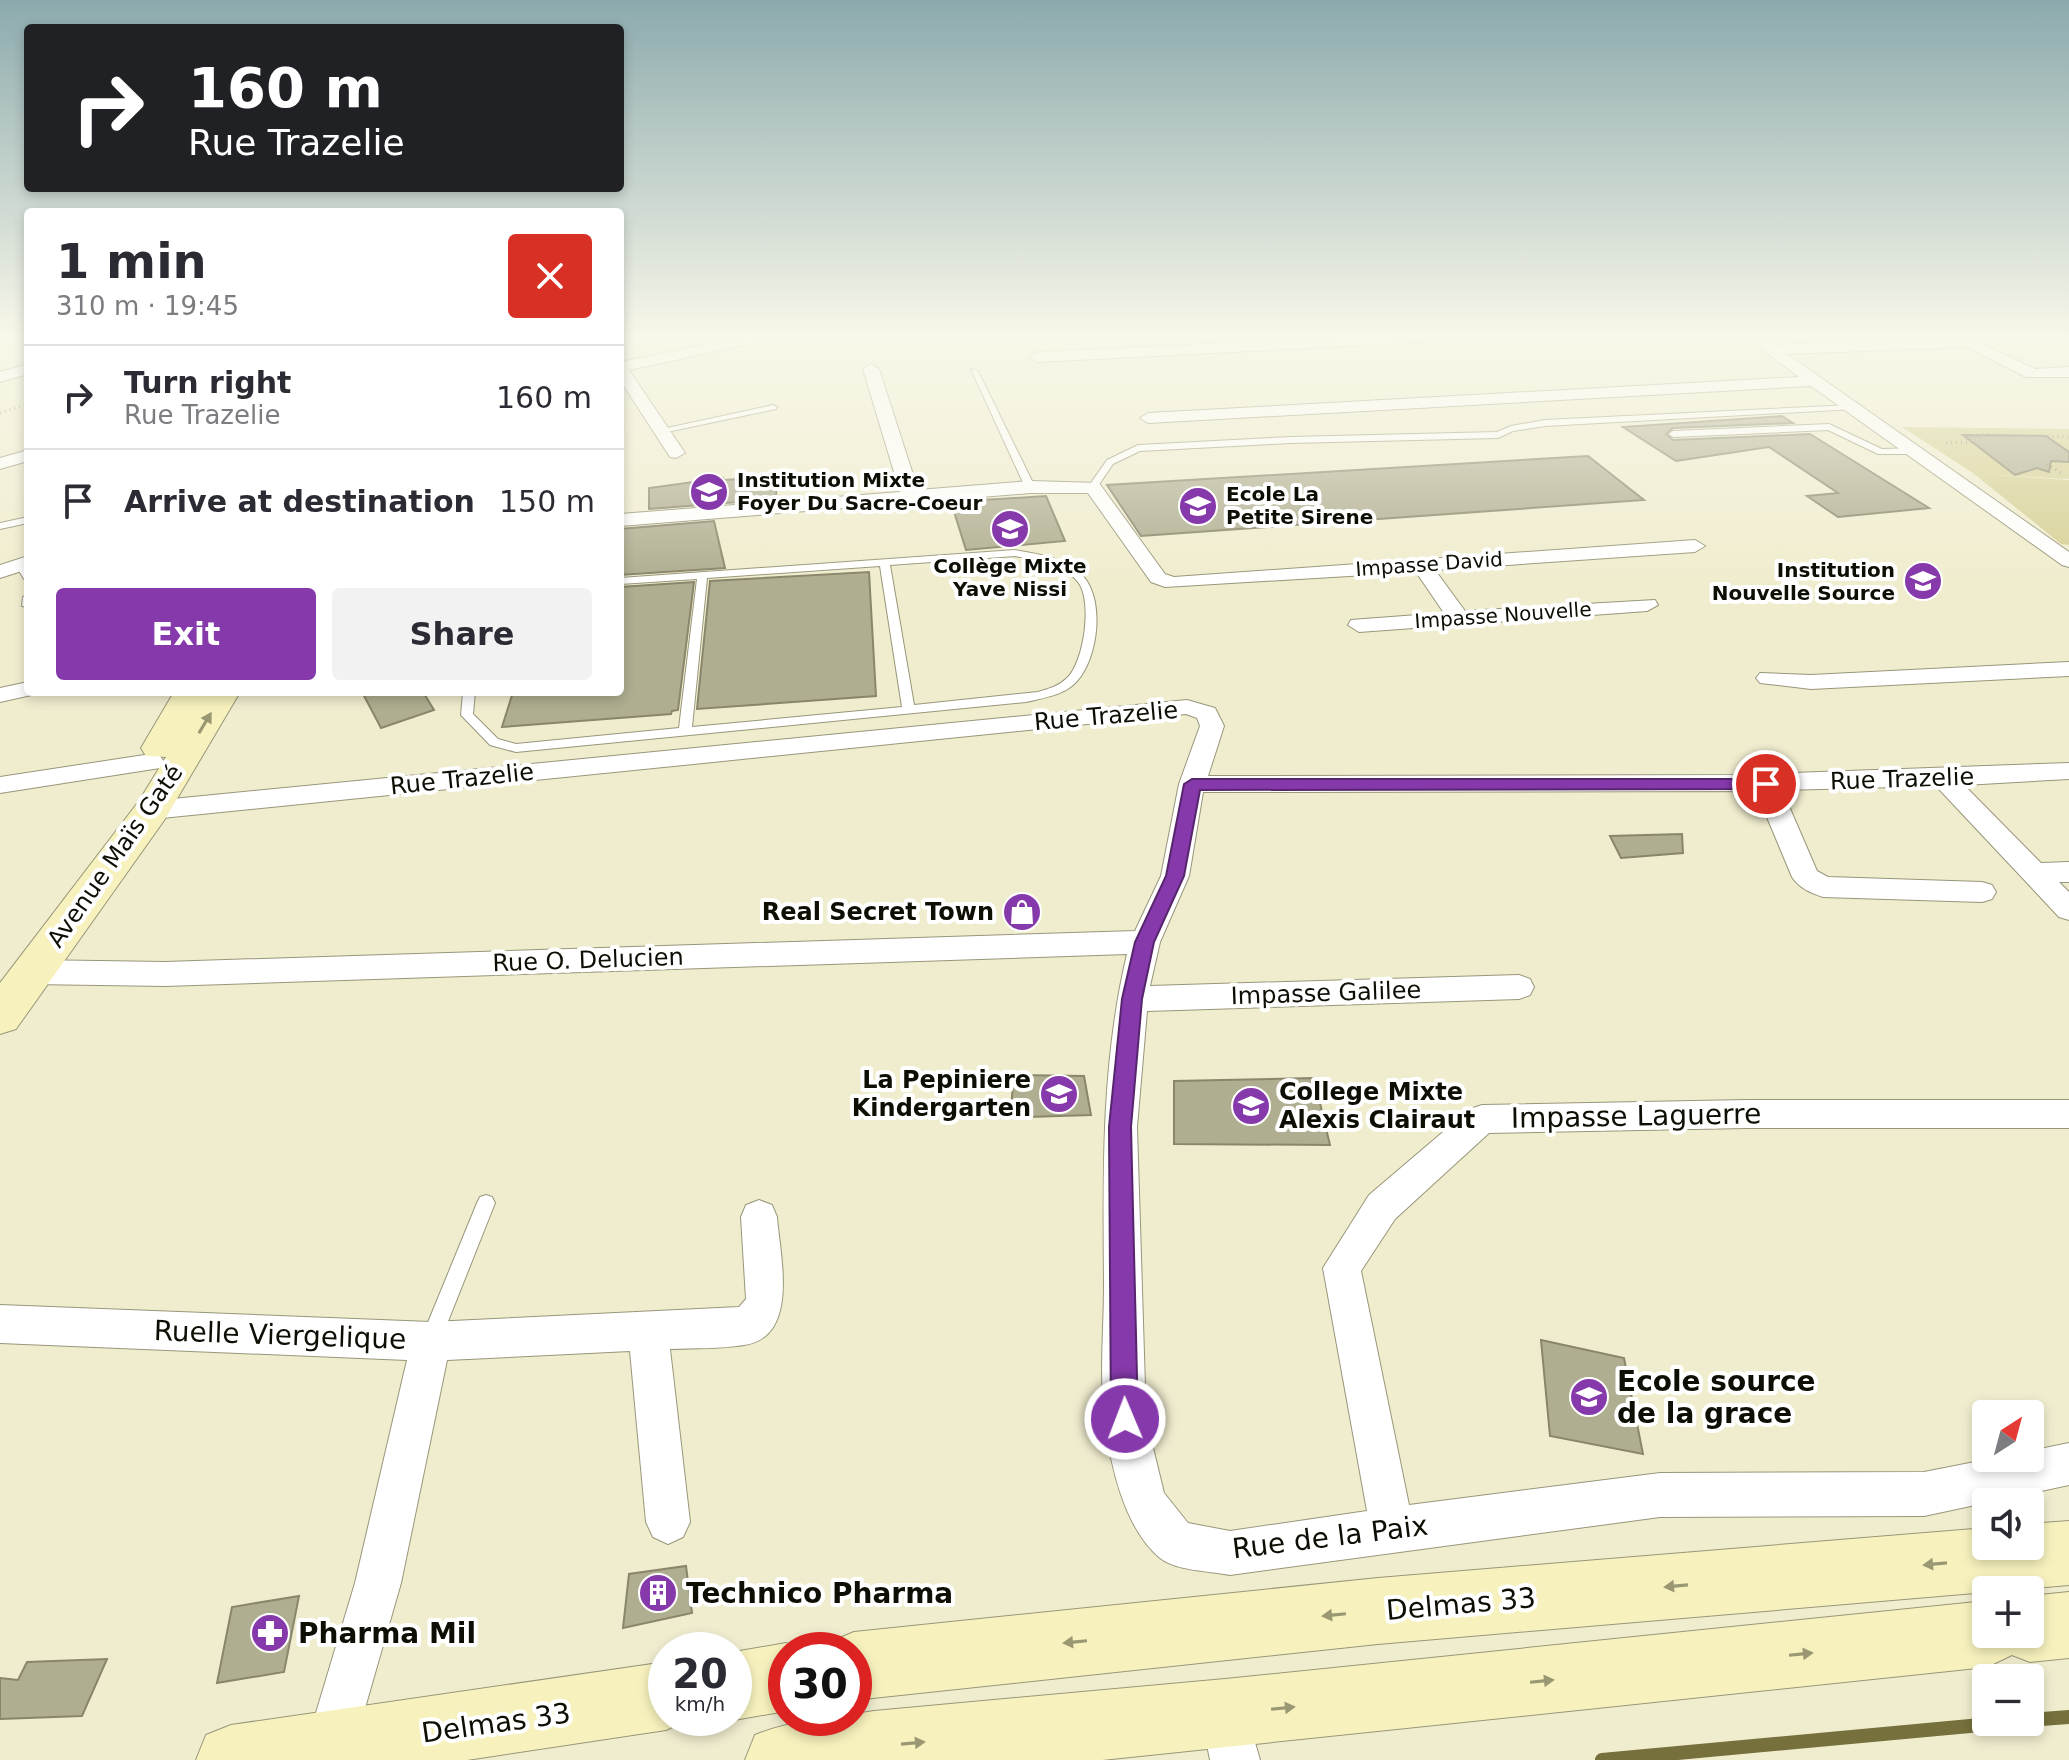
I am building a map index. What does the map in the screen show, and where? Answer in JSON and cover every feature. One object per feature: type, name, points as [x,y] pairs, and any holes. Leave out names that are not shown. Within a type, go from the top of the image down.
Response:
[{"type":"main road","name":"Avenue Maïs Gaté","points":[[0,1016],[16,971],[120,813],[189,696]]},
{"type":"main road","name":"Avenue Maïs Gaté","points":[[16,971],[152,810],[221,696]]},
{"type":"main road","name":"Delmas 33","points":[[872,1664],[1378,1611],[2069,1553]]},
{"type":"main road","points":[[2044,1628],[2069,1625]]},
{"type":"main road","points":[[780,1760],[874,1746],[1230,1737],[1972,1636]]},
{"type":"main road","name":"Delmas 33","points":[[231,1760],[648,1699]]},
{"type":"street","points":[[652,415],[676,453]]},
{"type":"street","points":[[885,415],[911,497]]},
{"type":"street","points":[[1148,418],[1200,415]]},
{"type":"street","points":[[1864,415],[2069,561]]},
{"type":"street","points":[[0,464],[24,456]]},
{"type":"street","points":[[624,520],[1030,487],[1093,487]]},
{"type":"street","name":"Impasse David","points":[[1093,487],[1158,578],[1164,581],[1695,546]]},
{"type":"street","points":[[1421,565],[1459,618]]},
{"type":"street","points":[[0,572],[24,568]]},
{"type":"street","name":"Impasse Nouvelle","points":[[1359,625],[1647,605]]},
{"type":"street","points":[[1768,678],[1811,682],[2069,669]]},
{"type":"street","points":[[0,695],[24,690]]},
{"type":"street","name":"Rue Trazelie","points":[[152,810],[1187,707],[1207,713],[1212,726],[1192,784],[1766,784],[1944,779],[2069,771]]},
{"type":"street","points":[[0,785],[151,762]]},
{"type":"street","points":[[1944,779],[2069,910]]},
{"type":"street","name":"Rue de la Paix","points":[[1192,784],[1175,876],[1145,942],[1132,999],[1120,1127],[1125,1419],[1145,1504],[1176,1543],[1230,1553],[1660,1495],[1924,1494],[2069,1464]]},
{"type":"street","points":[[1766,784],[1806,877],[1812,883],[1823,887],[1982,892]]},
{"type":"street","points":[[2032,873],[2069,872]]},
{"type":"street","name":"Rue O. Delucien","points":[[16,971],[181,973],[1145,942]]},
{"type":"street","name":"Impasse Galilee","points":[[1132,999],[1519,987]]},
{"type":"street","name":"Impasse Laguerre","points":[[1392,1529],[1342,1268],[1382,1207],[1482,1119],[1746,1114],[2069,1114]]},
{"type":"street","points":[[431,1341],[746,1326],[756,1318],[765,1302],[759,1217]]},
{"type":"street","name":"Ruelle Viergelique","points":[[0,1324],[431,1341],[378,1583],[331,1747]]},
{"type":"street","points":[[648,1331],[668,1522]]},
{"type":"lane","points":[[662,430],[734,415]]},
{"type":"lane","points":[[995,415],[1030,487]]},
{"type":"lane","points":[[1093,487],[1110,462],[1138,448],[1291,440],[1498,435],[1511,429],[1545,423],[1696,415]]},
{"type":"lane","points":[[1673,434],[1829,427],[1881,452],[1915,451]]},
{"type":"lane","points":[[0,526],[24,521]]},
{"type":"lane","points":[[469,696],[467,715],[494,742],[516,748],[1026,698],[1051,693],[1073,679],[1084,664],[1092,605],[1086,583],[1070,569],[1041,557],[1015,553],[624,581]]},
{"type":"lane","points":[[885,563],[908,708]]},
{"type":"lane","points":[[685,732],[702,576]]},
{"type":"lane","points":[[431,1341],[486,1203]]},
{"type":"path","points":[[1946,443],[1971,442],[1964,436],[1983,437],[1980,434],[2048,434],[2069,439]]},
{"type":"path","points":[[2047,464],[2062,474]]},
{"type":"shaded area","points":[[1902,427],[2069,429],[2069,479],[1979,474],[2069,480],[2069,545],[2061,544],[1973,473]]},
{"type":"building","points":[[1782,416],[1793,423],[1673,428],[1666,434],[1673,440],[1810,434],[1929,508],[1838,517],[1807,496],[1838,493],[1769,447],[1676,461],[1623,427]]},
{"type":"building","points":[[1963,435],[2046,436],[2069,452],[2069,462],[2051,461],[2049,472],[2037,468],[2015,475]]},
{"type":"building","points":[[1588,456],[1644,500],[1141,536],[1107,485]]},
{"type":"building","points":[[777,477],[776,499],[649,509],[649,488],[723,478]]},
{"type":"building","points":[[1046,496],[1065,541],[966,550],[951,502]]},
{"type":"building","points":[[714,521],[725,568],[624,575],[624,529]]},
{"type":"building","points":[[869,572],[876,696],[697,709],[710,581]]},
{"type":"building","points":[[694,582],[678,710],[671,714],[502,727],[512,696],[624,696],[624,587]]},
{"type":"building","points":[[364,696],[425,696],[434,710],[381,728]]},
{"type":"building","points":[[1682,834],[1683,853],[1621,858],[1610,836]]},
{"type":"building","points":[[1014,1075],[1084,1076],[1091,1115],[1027,1117],[1011,1107]]},
{"type":"building","points":[[1314,1078],[1330,1145],[1174,1144],[1174,1081]]},
{"type":"building","points":[[1541,1340],[1624,1358],[1643,1454],[1550,1436]]},
{"type":"building","name":"Technico Pharma","points":[[686,1566],[692,1613],[623,1628],[629,1574]]},
{"type":"building","points":[[299,1596],[284,1672],[217,1683],[232,1607]]},
{"type":"building","points":[[107,1659],[82,1716],[0,1719],[0,1678],[18,1680],[27,1662]]},
{"type":"waterway","points":[[2044,1719],[2069,1717]]},
{"type":"waterway","points":[[1602,1760],[1972,1726]]},
{"type":"place","name":"Institution Mixte Foyer Du Sacre-Coeur","points":[[709,492]]},
{"type":"place","name":"Ecole La Petite Sirene","points":[[1198,506]]},
{"type":"place","name":"Collège Mixte Yave Nissi","points":[[1010,529]]},
{"type":"place","name":"Institution Nouvelle Source","points":[[1923,581]]},
{"type":"place","name":"Real Secret Town","points":[[1022,912]]},
{"type":"place","name":"La Pepiniere Kindergarten","points":[[1059,1094]]},
{"type":"place","name":"College Mixte Alexis Clairaut","points":[[1251,1106]]},
{"type":"place","name":"Ecole source de la grace","points":[[1589,1397]]},
{"type":"place","name":"Technico Pharma","points":[[658,1593]]},
{"type":"place","name":"Pharma Mil","points":[[270,1633]]},
{"type":"route","points":[[1125,1419],[1120,1127],[1132,999],[1145,942],[1175,876],[1192,784],[1766,784]]}]
